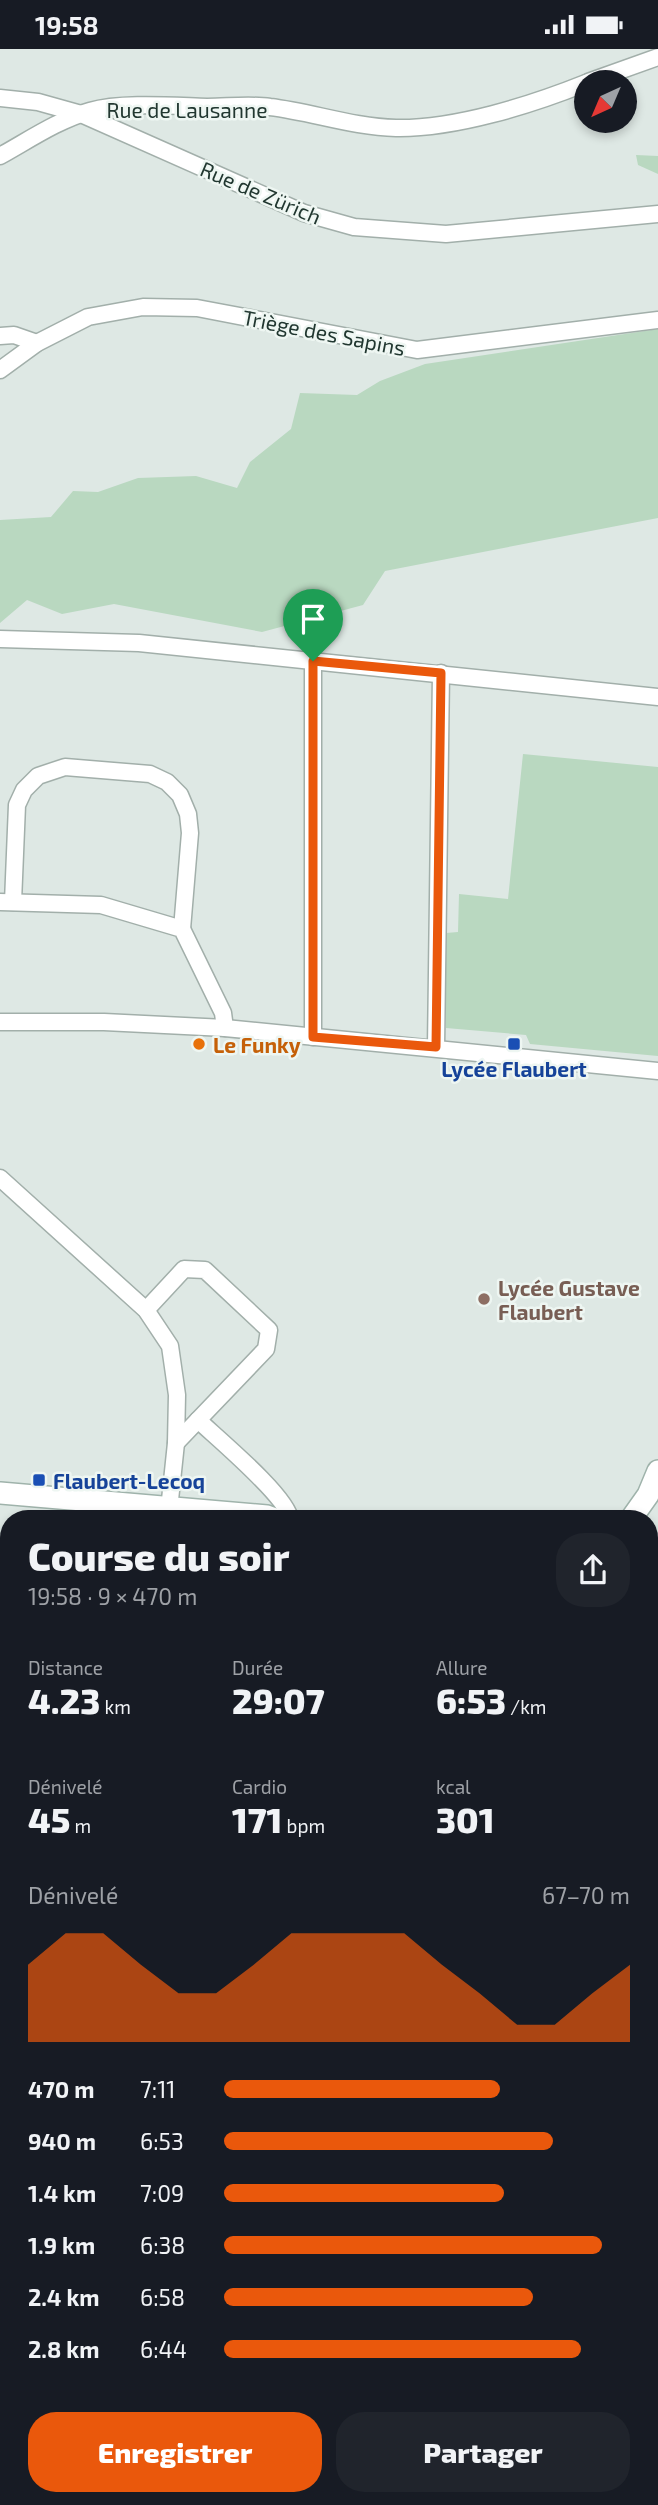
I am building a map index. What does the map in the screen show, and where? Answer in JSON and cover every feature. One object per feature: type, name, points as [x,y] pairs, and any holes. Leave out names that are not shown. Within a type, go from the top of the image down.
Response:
[{"type":"street","name":"Rue de Lausanne","points":[[622,70],[658,57]]},
{"type":"street","name":"Rue de Lausanne","points":[[0,156],[49,128],[93,110],[127,107],[269,107],[369,126],[422,127],[504,111],[574,88]]},
{"type":"street","name":"Rue de Zürich","points":[[0,98],[38,102],[81,114],[304,213],[354,227],[446,234],[658,213]]},
{"type":"street","name":"Triège des Sapins","points":[[0,370],[37,343],[88,317],[143,307],[197,308],[417,350],[658,320]]},
{"type":"street","points":[[0,336],[15,335],[37,343]]},
{"type":"street","points":[[0,639],[139,643],[658,697]]},
{"type":"street","points":[[313,661],[313,1037]]},
{"type":"street","points":[[436,1047],[441,673]]},
{"type":"street","points":[[182,929],[102,905],[7,902],[17,805],[24,790],[38,776],[65,767],[150,774],[167,782],[180,795],[188,814],[190,833],[182,929],[223,1013],[225,1028]]},
{"type":"street","points":[[0,1022],[104,1022],[225,1028],[436,1047],[653,1072]]},
{"type":"street","points":[[0,1178],[146,1310],[170,1346],[177,1395],[170,1510]]},
{"type":"street","points":[[146,1310],[184,1269],[205,1270],[269,1331],[266,1349],[176,1443]]},
{"type":"street","points":[[198,1420],[272,1490],[287,1510]]},
{"type":"street","points":[[637,1510],[648,1495],[658,1471]]},
{"type":"street","points":[[0,1493],[43,1495],[150,1510]]},
{"type":"street","points":[[0,1553],[0,1574]]},
{"type":"green space","points":[[636,155],[658,156],[658,174],[638,165]]},
{"type":"green space","points":[[658,329],[658,518],[385,571],[363,605],[262,632],[114,604],[62,614],[27,600],[0,623],[0,520],[51,517],[73,491],[98,492],[138,478],[196,476],[237,488],[250,462],[291,429],[300,393],[357,395],[380,381],[425,364]]},
{"type":"green space","points":[[523,754],[658,767],[658,1056],[530,1044],[526,1035],[446,1028],[446,933],[458,932],[459,894],[508,899]]},
{"type":"place","name":"Le Funky","points":[[199,1044]]},
{"type":"place","name":"Lycée Flaubert","points":[[514,1044]]},
{"type":"place","name":"Lycée Gustave Flaubert","points":[[484,1299]]},
{"type":"place","name":"Flaubert-Lecoq","points":[[39,1480]]},
{"type":"route","points":[[313,661],[441,673],[436,1047],[313,1037],[313,661]]}]
